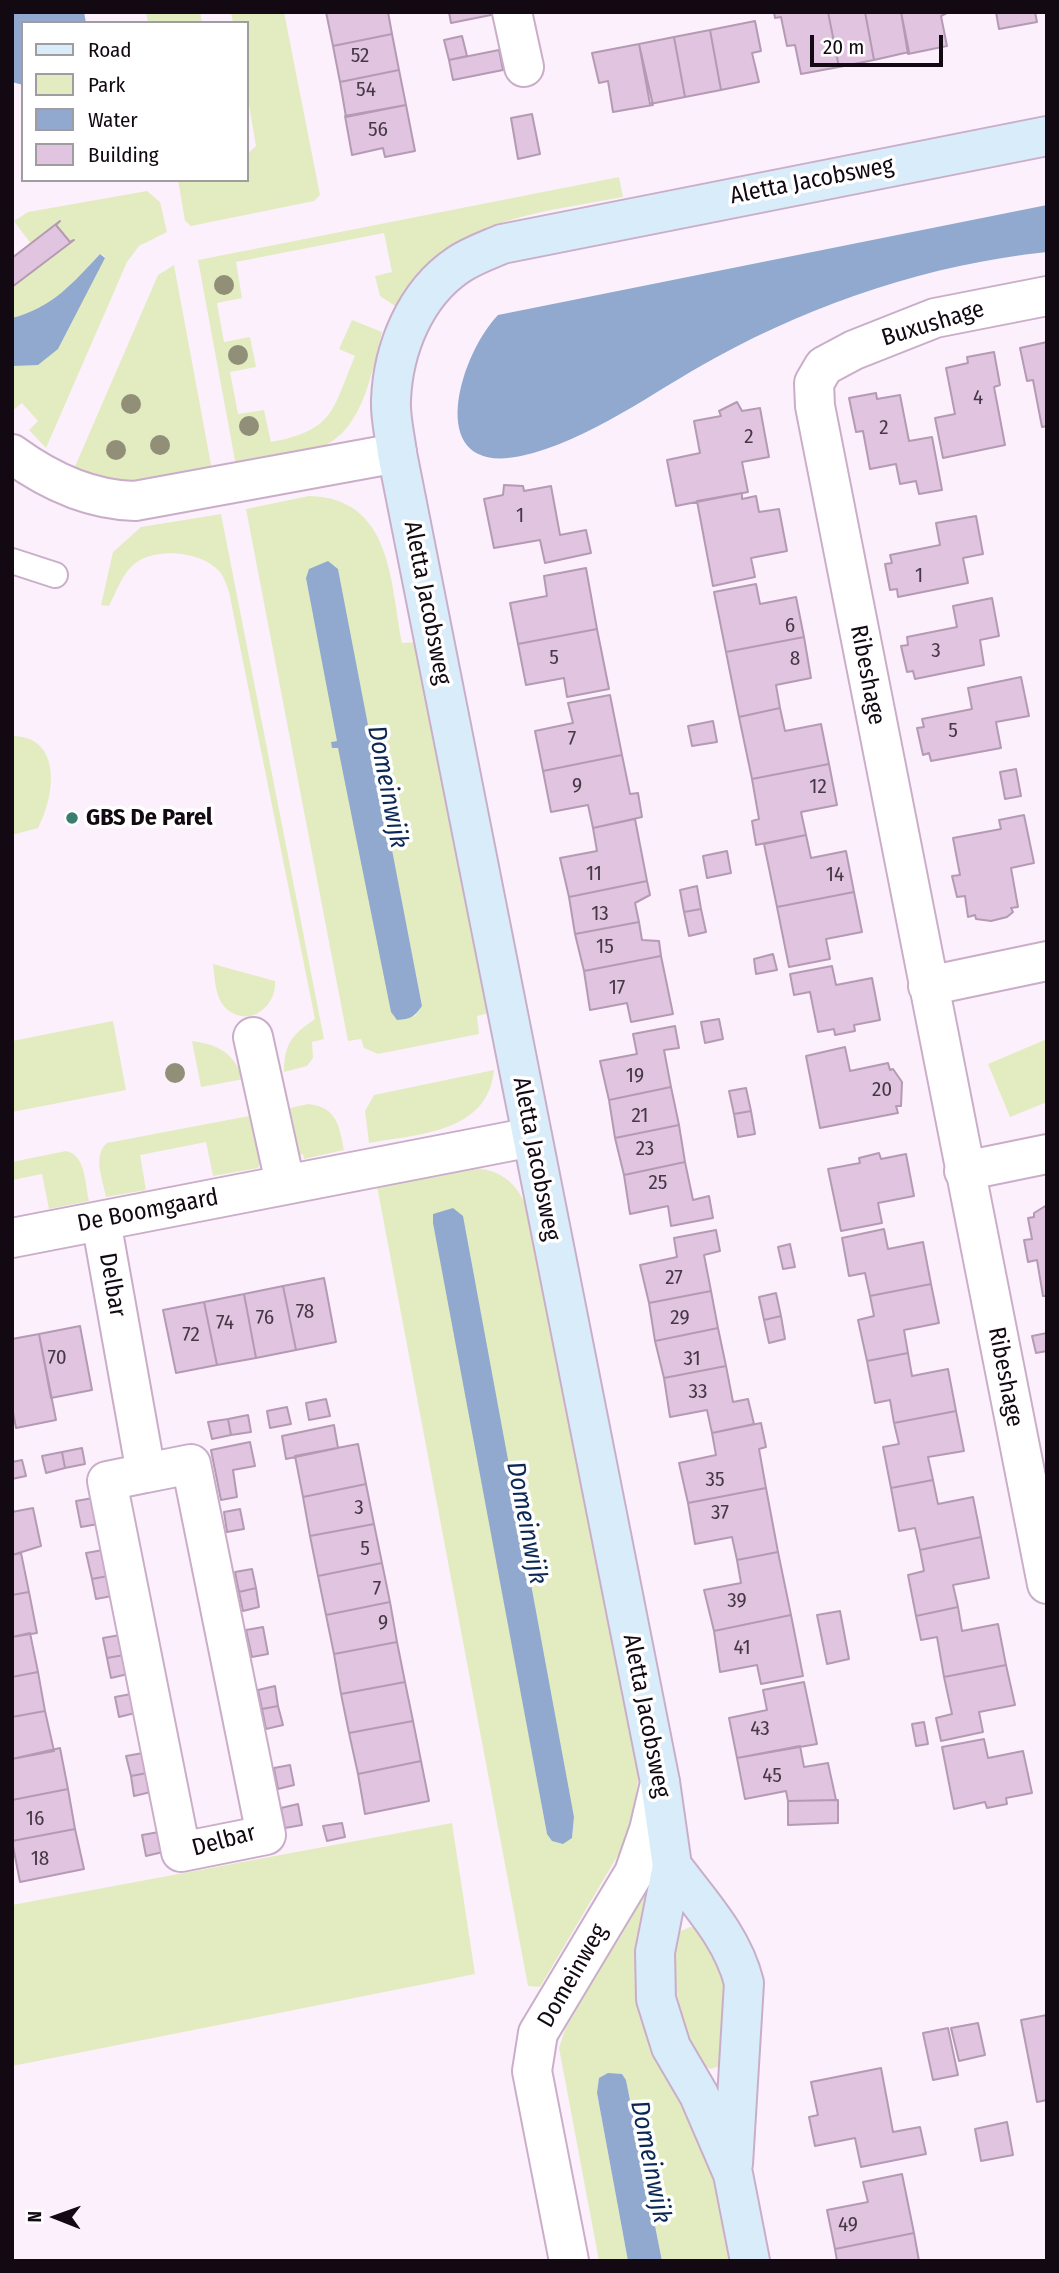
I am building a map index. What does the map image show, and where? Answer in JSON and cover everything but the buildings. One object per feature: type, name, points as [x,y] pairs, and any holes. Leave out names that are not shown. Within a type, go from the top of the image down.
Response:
[{"type":"street","points":[[512,12],[524,67]]},
{"type":"street","name":"Aletta Jacobsweg","points":[[750,2261],[733,2174],[699,2095],[671,2047],[656,1999],[654,1952],[672,1867],[660,1782],[397,453],[391,402],[395,364],[405,330],[430,291],[458,264],[502,244],[556,231],[1047,136]]},
{"type":"street","name":"Buxushage","points":[[824,366],[854,350],[935,318],[1047,296]]},
{"type":"street","name":"Ribeshage","points":[[824,366],[814,383],[815,406],[1047,1584]]},
{"type":"street","points":[[12,454],[41,475],[66,486],[115,500],[135,500],[397,453]]},
{"type":"street","points":[[928,986],[1047,961]]},
{"type":"street","points":[[253,1037],[285,1184]]},
{"type":"street","name":"De Boomgaard","points":[[12,1238],[532,1137]]},
{"type":"street","points":[[964,1171],[1047,1154]]},
{"type":"street","name":"Delbar","points":[[101,1221],[146,1473]]},
{"type":"street","name":"Delbar","points":[[191,1464],[266,1835],[181,1852],[107,1481],[146,1473],[191,1464]]},
{"type":"street","name":"Domeinweg","points":[[569,2261],[532,2071],[538,2032],[634,1872],[649,1830],[660,1782]]},
{"type":"street","name":"Aletta Jacobsweg","points":[[672,1867],[707,1911],[738,1958],[744,1983],[733,2174]]},
{"type":"lane","points":[[12,561],[55,575]]},
{"type":"green space","points":[[146,12],[200,12],[202,21],[148,21]]},
{"type":"green space","points":[[231,12],[284,12],[320,195],[314,201],[191,226],[185,221],[178,182],[248,182],[248,153],[256,146],[248,99],[248,21],[233,21]]},
{"type":"green space","points":[[619,177],[623,197],[525,216],[495,225],[467,238],[440,255],[416,277],[395,306],[380,296],[375,276],[392,272],[384,233],[236,262],[242,298],[217,303],[224,342],[250,337],[256,367],[230,372],[238,414],[264,410],[271,442],[308,431],[328,415],[355,356],[339,349],[352,320],[382,332],[363,400],[345,430],[332,442],[296,454],[236,466],[198,260]]},
{"type":"green space","points":[[147,191],[160,202],[167,232],[139,246],[127,262],[46,448],[29,430],[38,421],[22,403],[12,411],[12,366],[58,349],[105,256],[100,254],[61,294],[39,308],[12,318],[12,287],[70,243],[56,225],[31,244],[14,221],[28,212]]},
{"type":"green space","points":[[174,265],[212,470],[156,481],[119,483],[73,471],[158,275]]},
{"type":"green space","points":[[309,496],[336,500],[357,511],[372,527],[382,547],[394,594],[402,643],[417,642],[489,1013],[477,1016],[479,1034],[378,1054],[364,1048],[361,1039],[348,1041],[246,509]],"holes":[[[335,564],[422,1006],[414,1017],[338,747],[331,742],[337,741]]]},
{"type":"green space","points":[[221,514],[324,1039],[312,1042],[313,1058],[307,1066],[284,1072],[291,1040],[315,1019],[226,584],[220,572],[201,559],[175,554],[150,556],[130,568],[109,606],[101,605],[113,552],[141,527]]},
{"type":"green space","points":[[12,736],[28,739],[40,746],[47,757],[51,785],[38,828],[12,835]]},
{"type":"green space","points":[[213,964],[275,981],[272,998],[254,1015],[237,1015],[228,1010],[218,995]]},
{"type":"green space","points":[[113,1021],[126,1090],[12,1112],[12,1041]]},
{"type":"green space","points":[[1047,1039],[1047,1102],[1010,1117],[988,1064]]},
{"type":"green space","points":[[192,1041],[224,1051],[235,1062],[244,1079],[201,1087]]},
{"type":"green space","points":[[494,1070],[489,1091],[479,1107],[465,1118],[429,1133],[369,1143],[365,1111],[374,1095]]},
{"type":"green space","points":[[308,1104],[331,1113],[338,1125],[344,1150],[304,1159],[303,1154],[300,1155],[290,1108]]},
{"type":"green space","points":[[249,1116],[260,1162],[258,1168],[213,1176],[206,1142],[140,1155],[146,1190],[106,1197],[99,1161],[107,1143]]},
{"type":"green space","points":[[66,1151],[73,1154],[81,1164],[89,1201],[49,1209],[42,1174],[12,1180],[12,1162]]},
{"type":"green space","points":[[478,1168],[497,1174],[512,1184],[528,1211],[639,1774],[631,1827],[624,1845],[540,1987],[528,1986],[377,1186]],"holes":[[[433,1214],[574,1817],[572,1838],[547,1834]]]},
{"type":"green space","points":[[452,1823],[475,1974],[12,2066],[12,1905]]},
{"type":"green space","points":[[647,1894],[700,2139],[713,2178],[729,2261],[662,2261],[626,2080],[622,2074],[597,2093],[628,2261],[599,2261],[559,2048],[565,2029],[640,1898]]},
{"type":"green space","points":[[690,1927],[700,1928],[721,1968],[726,1990],[727,2017],[723,2055],[720,2066],[711,2069],[701,2061],[692,2047],[685,2029],[676,1985],[676,1933]]},
{"type":"water","points":[[12,12],[84,12],[86,21],[21,21],[21,84],[12,82]]},
{"type":"water","points":[[1047,205],[1047,252],[918,276],[835,303],[754,338],[621,414],[546,449],[521,456],[490,458],[470,449],[460,432],[458,409],[462,384],[483,334],[498,315]]},
{"type":"water","points":[[100,254],[105,258],[58,349],[38,365],[12,366],[12,318],[39,308],[61,293]]},
{"type":"water","points":[[328,561],[338,569],[422,1006],[412,1017],[406,1019],[397,1020],[391,1012],[338,748],[332,748],[331,742],[337,741],[306,578],[309,569]]},
{"type":"water","points":[[453,1208],[463,1216],[574,1817],[572,1838],[563,1844],[552,1841],[547,1834],[433,1223],[433,1214]]},
{"type":"water","points":[[608,2073],[622,2074],[626,2080],[662,2261],[628,2261],[597,2093],[599,2078]]},
{"type":"place","name":"GBS De Parel","points":[[72,818]]},
{"type":"water label","name":"Domeinwijk","points":[[387,787]]},
{"type":"water label","name":"Domeinwijk","points":[[526,1523]]},
{"type":"water label","name":"Domeinwijk","points":[[650,2162]]}]
